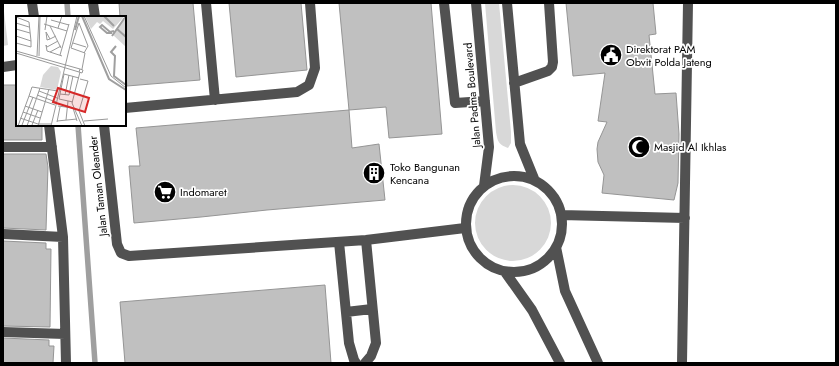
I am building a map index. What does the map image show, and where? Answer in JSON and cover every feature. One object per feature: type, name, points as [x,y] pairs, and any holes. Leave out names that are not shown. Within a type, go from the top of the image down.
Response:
[{"type":"street","points":[[32,3],[34,16]]},
{"type":"street","points":[[93,3],[95,16]]},
{"type":"street","points":[[206,3],[215,100]]},
{"type":"street","points":[[126,108],[297,92],[309,85],[315,68],[310,3]]},
{"type":"street","points":[[444,3],[455,103],[485,101]]},
{"type":"street","name":"Jalan Padma Boulevard","points":[[476,3],[489,147],[484,186]]},
{"type":"street","points":[[507,3],[520,144],[535,181]]},
{"type":"street","points":[[514,83],[548,71],[552,67],[553,62],[549,3]]},
{"type":"street","points":[[682,363],[688,3]]},
{"type":"street","points":[[3,67],[16,65]]},
{"type":"street","points":[[49,126],[63,237],[66,363]]},
{"type":"street","name":"Jalan Taman Oleander","points":[[104,126],[117,244],[122,253],[129,256],[339,242]]},
{"type":"street","points":[[3,147],[52,147]]},
{"type":"street","points":[[518,176],[535,181],[547,189],[556,201],[561,215],[561,231],[556,247],[547,259],[534,268],[520,272],[505,272],[490,266],[477,256],[469,243],[465,228],[467,212],[473,198],[484,186],[500,178],[518,176]]},
{"type":"street","points":[[561,215],[685,218]]},
{"type":"street","points":[[356,363],[350,342],[339,242],[465,228]]},
{"type":"street","points":[[3,234],[63,237]]},
{"type":"street","points":[[366,240],[376,343],[371,356],[366,363]]},
{"type":"street","points":[[556,247],[565,291],[598,363]]},
{"type":"street","points":[[505,272],[532,310],[560,363]]},
{"type":"street","points":[[346,312],[372,309]]},
{"type":"street","points":[[3,332],[65,334]]},
{"type":"shaded area","points":[[3,3],[8,45],[3,46]]},
{"type":"shaded area","points":[[485,3],[499,3],[511,132],[511,143],[508,148],[499,142],[496,132]]},
{"type":"shaded area","points":[[506,185],[520,185],[534,191],[545,202],[551,216],[551,230],[548,238],[540,250],[534,255],[520,261],[506,261],[492,255],[481,244],[475,230],[475,216],[481,202],[492,191]]},
{"type":"building","points":[[119,3],[193,3],[200,80],[127,86],[126,16],[120,16]]},
{"type":"building","points":[[229,3],[301,3],[307,70],[236,77]]},
{"type":"building","points":[[339,3],[431,3],[442,134],[389,138],[386,107],[349,110]]},
{"type":"building","points":[[566,3],[653,3],[656,34],[649,35],[655,94],[676,93],[679,134],[678,183],[674,200],[602,193],[604,175],[598,162],[597,149],[598,142],[607,122],[598,121],[605,73],[573,76]]},
{"type":"building","points":[[3,85],[16,85],[16,126],[42,126],[42,140],[3,140]]},
{"type":"building","points":[[349,110],[352,148],[379,144],[385,200],[134,223],[129,166],[140,166],[136,128]]},
{"type":"building","points":[[3,154],[46,154],[48,167],[46,230],[3,228]]},
{"type":"building","points":[[3,241],[46,243],[46,249],[51,249],[50,327],[3,326]]},
{"type":"building","points":[[325,285],[331,363],[125,363],[120,302]]},
{"type":"building","points":[[3,338],[49,340],[49,346],[54,346],[53,363],[3,363]]},
{"type":"waterway","points":[[67,3],[68,16]]},
{"type":"waterway","points":[[78,126],[95,363]]},
{"type":"place","name":"Direktorat PAM Obvit Polda Jateng","points":[[611,55]]},
{"type":"place","name":"Masjid Al Ikhlas","points":[[639,147]]},
{"type":"place","name":"Toko Bangunan Kencana","points":[[374,173]]},
{"type":"place","name":"Indomaret","points":[[165,192]]}]
